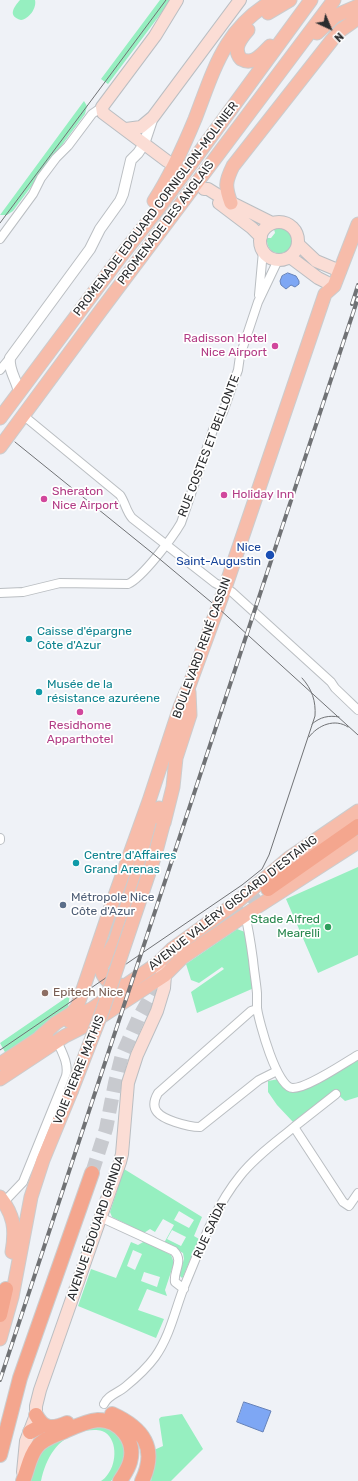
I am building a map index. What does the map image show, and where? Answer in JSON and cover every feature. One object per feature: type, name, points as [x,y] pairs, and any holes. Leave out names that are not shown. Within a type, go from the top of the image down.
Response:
[{"type":"highway","points":[[268,889],[358,826]]},
{"type":"highway","points":[[0,1455],[20,1378],[92,1173]]},
{"type":"highway","points":[[0,1315],[3,1294]]},
{"type":"highway","points":[[30,1432],[39,1420],[56,1427],[85,1415],[100,1413],[111,1414],[123,1419],[139,1432],[147,1445],[149,1458],[147,1471],[142,1481]]},
{"type":"highway","points":[[23,1481],[31,1456],[38,1446],[49,1438],[83,1424],[98,1420],[107,1421],[117,1425],[125,1433],[129,1441],[132,1450],[130,1461],[126,1472],[120,1481]]},
{"type":"main road","points":[[102,107],[155,36],[177,0]]},
{"type":"main road","points":[[131,129],[144,125],[153,117],[240,0]]},
{"type":"main road","points":[[121,256],[131,236],[160,191],[176,162],[213,72],[225,47],[245,22],[274,0]]},
{"type":"main road","points":[[290,0],[270,11],[250,27],[237,47],[238,56],[245,62],[254,60],[265,52],[295,22]]},
{"type":"main road","name":"PROMENADE EDOUARD CORNIGLION-MOLINIER","points":[[0,418],[158,209],[311,0]]},
{"type":"main road","name":"PROMENADE DES ANGLAIS","points":[[0,447],[30,421],[99,313],[334,0]]},
{"type":"main road","points":[[274,80],[299,56],[328,22],[335,16],[358,6]]},
{"type":"main road","points":[[231,203],[226,183],[233,166],[332,40],[341,30],[358,18]]},
{"type":"main road","points":[[102,107],[108,107],[131,129],[143,145],[155,152],[167,162]]},
{"type":"main road","points":[[261,237],[252,228],[206,193],[204,189],[208,189],[231,203],[272,223],[282,222],[291,226],[296,232],[298,244],[297,249],[290,257],[278,260],[270,258],[263,251],[261,247],[261,237],[263,230],[272,223]]},
{"type":"main road","name":"BOULEVARD RENÉ CASSIN","points":[[40,1037],[56,1023],[72,1013],[77,1007],[149,801],[180,707],[225,588],[325,294],[334,286],[358,224]]},
{"type":"main road","points":[[298,244],[316,261],[340,271]]},
{"type":"main road","points":[[290,257],[318,278],[334,286]]},
{"type":"main road","points":[[0,440],[18,413],[20,401],[19,392]]},
{"type":"main road","name":"VOIE PIERRE MATHIS","points":[[0,1339],[12,1297],[31,1197],[43,1160],[102,1012],[155,855],[173,788],[176,758],[190,715],[189,686]]},
{"type":"main road","points":[[129,983],[119,985],[113,984],[107,980],[101,967],[115,942],[159,808]]},
{"type":"main road","name":"AVENUE VALÉRY GISCARD D'ESTAING","points":[[129,983],[158,962],[172,949],[237,902],[289,858],[358,811]]},
{"type":"main road","name":"AVENUE VALÉRY GISCARD D'ESTAING","points":[[165,975],[183,957],[358,842]]},
{"type":"main road","points":[[237,902],[245,915]]},
{"type":"main road","points":[[0,1079],[57,1041],[93,1022],[165,975],[158,962]]},
{"type":"main road","name":"AVENUE ÉDOUARD GRINDA","points":[[39,1420],[36,1406],[40,1390],[122,1154],[128,1082],[137,1055],[157,1011],[164,988],[165,975]]},
{"type":"main road","name":"BOULEVARD RENÉ CASSIN","points":[[0,1064],[40,1037],[93,1008],[129,983]]},
{"type":"main road","points":[[1,1202],[13,1219],[15,1234],[3,1294]]},
{"type":"main road","points":[[23,1481],[22,1468],[26,1441],[30,1432]]},
{"type":"street","points":[[0,239],[33,194],[41,178],[56,158],[68,146],[92,114],[102,107]]},
{"type":"street","points":[[0,370],[90,249],[102,225],[115,208],[123,194],[131,160],[143,145],[153,117]]},
{"type":"street","name":"RUE COSTES ET BELLONTE","points":[[258,302],[263,251]]},
{"type":"street","name":"RUE COSTES ET BELLONTE","points":[[0,593],[23,592],[60,583],[128,584],[138,579],[181,523],[213,430],[223,412],[238,370],[240,356],[258,302],[278,260]]},
{"type":"street","points":[[10,358],[10,366],[19,392]]},
{"type":"street","points":[[30,421],[120,495],[129,515],[215,583],[225,588],[249,607],[331,682],[335,688],[358,710]]},
{"type":"street","points":[[245,915],[257,992],[258,1009],[264,1037],[276,1071],[284,1084],[293,1088],[305,1086],[358,1055]]},
{"type":"street","points":[[258,1009],[248,1014],[158,1093],[155,1098],[154,1106],[158,1114],[165,1119],[191,1127],[200,1127],[254,1084],[276,1071]]},
{"type":"street","points":[[1,1202],[23,1182],[66,1076],[66,1063],[57,1041]]},
{"type":"street","name":"RUE SAÏDA","points":[[104,1404],[106,1399],[124,1388],[155,1358],[166,1339],[184,1289],[212,1220],[220,1205],[240,1176],[250,1165],[294,1127],[336,1094]]},
{"type":"street","points":[[294,1127],[343,1202],[349,1206],[358,1193]]},
{"type":"street","name":"RUE SAÏDA","points":[[100,1217],[174,1251],[178,1255],[179,1261],[174,1278],[175,1282],[184,1289]]},
{"type":"green space","points":[[20,0],[35,0],[34,10],[27,18],[21,20],[13,14],[14,8]]},
{"type":"green space","points":[[160,0],[171,0],[108,84],[101,79]]},
{"type":"green space","points":[[84,101],[87,106],[85,114],[13,211],[7,215],[0,215]]},
{"type":"green space","points":[[280,228],[290,233],[293,243],[286,251],[276,253],[271,250],[268,245],[267,238],[271,238],[275,233],[274,229]]},
{"type":"green space","name":"Stade Alfred Mearelli","points":[[358,867],[358,955],[318,973],[286,899]]},
{"type":"green space","points":[[237,929],[245,932],[254,988],[197,1013],[191,992],[224,969],[222,967],[199,983],[191,980],[186,964]]},
{"type":"green space","points":[[70,995],[67,1012],[6,1054],[0,1043]]},
{"type":"green space","points":[[358,1059],[358,1097],[345,1101],[334,1091],[293,1122],[277,1105],[268,1092],[268,1081],[279,1079],[288,1089]]},
{"type":"green space","points":[[124,1169],[202,1217],[194,1236],[199,1239],[183,1277],[182,1278],[179,1275],[184,1259],[183,1253],[164,1243],[174,1225],[163,1219],[155,1232],[150,1229],[144,1233],[112,1217],[110,1212]],"holes":[[[179,1211],[194,1220],[189,1228],[174,1220]],[[172,1230],[186,1237],[181,1246],[167,1239]]]},
{"type":"green space","points":[[145,1241],[171,1255],[174,1263],[165,1290],[167,1296],[147,1289],[138,1310],[164,1319],[156,1338],[78,1306],[91,1269],[116,1278],[131,1242],[138,1245]],"holes":[[[133,1250],[142,1254],[135,1270],[127,1266]],[[144,1272],[160,1277],[157,1287],[141,1281]]]},
{"type":"green space","points":[[182,1414],[203,1449],[171,1481],[151,1481],[155,1460],[154,1450],[163,1446],[159,1419],[161,1417]]},
{"type":"green space","points":[[91,1425],[115,1429],[121,1437],[124,1448],[124,1458],[120,1468],[111,1481],[101,1481],[108,1474],[113,1463],[114,1451],[111,1439],[102,1431],[89,1430],[73,1435],[59,1444],[46,1464],[41,1481],[31,1481],[32,1468],[45,1446]]},
{"type":"water","points":[[288,273],[296,276],[299,284],[295,287],[291,285],[286,289],[281,285],[280,281],[282,276]]},
{"type":"water","points":[[244,1402],[271,1411],[263,1432],[237,1422]]},
{"type":"tunnel","points":[[181,953],[268,889]]},
{"type":"tunnel","points":[[92,1173],[106,1129],[122,1055],[138,1019],[164,973]]},
{"type":"tram line","points":[[0,223],[166,0]]},
{"type":"tram line","points":[[15,442],[217,607],[358,735]]},
{"type":"tram line","points":[[0,1050],[242,885],[262,869],[269,855],[315,716],[313,696],[302,678]]},
{"type":"tram line","points":[[312,724],[325,717],[339,717]]},
{"type":"tram line","points":[[309,737],[317,729],[327,724],[338,723],[348,727]]},
{"type":"railway","points":[[352,304],[358,285]]},
{"type":"railway","points":[[0,1380],[358,298]]},
{"type":"place","name":"Radisson Hotel Nice Airport","points":[[275,346]]},
{"type":"place","name":"Holiday Inn","points":[[224,495]]},
{"type":"place","name":"Sheraton Nice Airport","points":[[44,499]]},
{"type":"place","name":"Nice Saint-Augustin","points":[[270,555]]},
{"type":"place","name":"Caisse d'épargne Côte d'Azur","points":[[29,639]]},
{"type":"place","name":"Musée de la résistance azuréene","points":[[39,692]]},
{"type":"place","name":"Residhome Apparthotel","points":[[80,712]]},
{"type":"place","name":"Centre d'Affaires Grand Arenas","points":[[76,863]]},
{"type":"place","name":"Métropole Nice Côte d'Azur","points":[[63,905]]},
{"type":"place","name":"Stade Alfred Mearelli","points":[[328,927]]},
{"type":"place","name":"Epitech Nice","points":[[45,993]]}]
